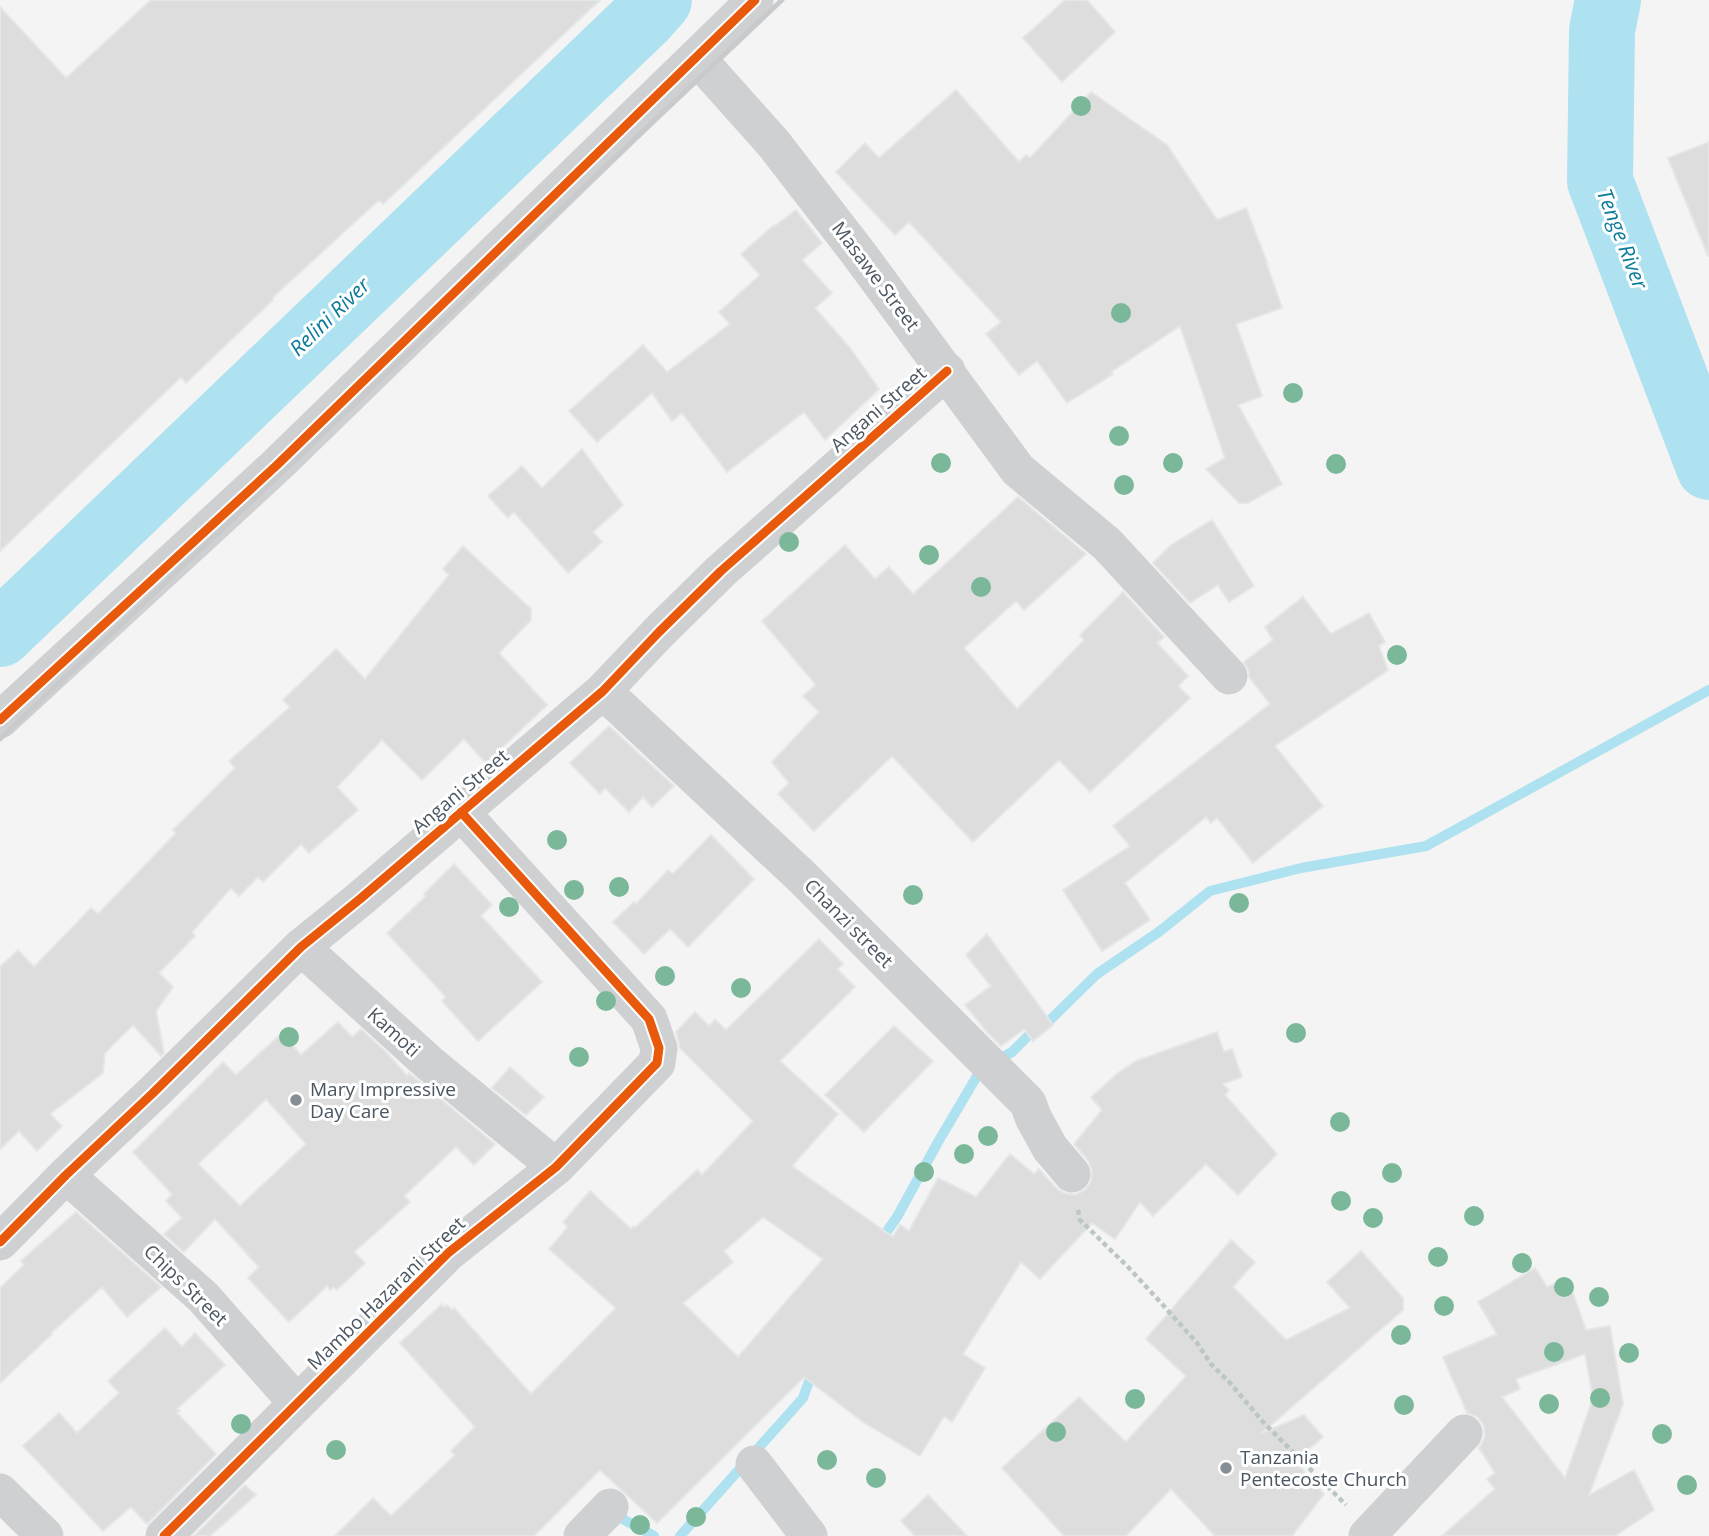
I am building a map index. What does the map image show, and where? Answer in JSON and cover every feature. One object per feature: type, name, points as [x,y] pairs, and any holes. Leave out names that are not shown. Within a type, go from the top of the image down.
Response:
[{"type":"street","points":[[0,720],[424,324],[755,0]]},
{"type":"street","name":"Masawe Street","points":[[695,58],[775,144],[947,371],[1018,470],[1107,544],[1229,676]]},
{"type":"street","name":"Angani Street","points":[[0,1242],[301,947],[603,691],[721,571],[947,371]]},
{"type":"street","name":"Chanzi street","points":[[603,691],[800,874],[1028,1103],[1050,1148],[1072,1174]]},
{"type":"street","name":"Mambo Hazarani Street","points":[[163,1536],[448,1253],[556,1167],[657,1063],[659,1048],[649,1019],[461,812]]},
{"type":"street","name":"Kamoti","points":[[301,947],[429,1063],[556,1167]]},
{"type":"street","name":"Chips Street","points":[[66,1175],[203,1297],[297,1403]]},
{"type":"street","points":[[1370,1533],[1464,1433]]},
{"type":"street","points":[[754,1464],[809,1536]]},
{"type":"street","points":[[0,1492],[45,1536]]},
{"type":"street","points":[[582,1536],[610,1507]]},
{"type":"path","points":[[1072,1174],[1080,1220],[1172,1314],[1211,1364],[1230,1382],[1264,1423],[1370,1533]]},
{"type":"building","points":[[151,0],[600,0],[383,204],[379,200],[272,298],[273,300],[186,383],[181,377],[0,551],[0,7],[66,78]]},
{"type":"building","points":[[1065,0],[1087,0],[1115,32],[1062,82],[1023,38]]},
{"type":"building","points":[[956,90],[1019,162],[1026,155],[1030,158],[1091,92],[1167,145],[1217,220],[1246,208],[1282,308],[1236,324],[1262,396],[1238,405],[1282,484],[1248,503],[1239,503],[1206,469],[1225,458],[1180,326],[1067,403],[1037,361],[1019,375],[986,334],[1001,322],[909,222],[895,235],[836,172],[865,143],[879,158]]},
{"type":"building","points":[[1709,142],[1709,256],[1708,256],[1668,158]]},
{"type":"building","points":[[796,210],[822,243],[802,260],[832,293],[815,308],[850,348],[879,389],[825,440],[804,412],[727,472],[682,413],[672,421],[652,393],[597,442],[569,411],[643,345],[667,372],[730,324],[719,312],[760,275],[741,254]]},
{"type":"building","points":[[582,449],[623,505],[593,532],[602,542],[568,573],[514,512],[508,518],[488,496],[522,466],[542,488]]},
{"type":"building","points":[[1018,497],[1086,554],[1024,610],[1016,601],[964,648],[1017,709],[1084,640],[1080,635],[1123,592],[1164,637],[1157,643],[1188,676],[1178,686],[1190,698],[1090,792],[1059,760],[973,842],[892,756],[814,831],[778,794],[789,783],[772,762],[819,712],[803,696],[816,685],[762,621],[845,545],[875,579],[889,567],[913,594]]},
{"type":"building","points":[[1212,520],[1254,586],[1229,602],[1218,585],[1190,603],[1153,563],[1171,545]]},
{"type":"building","points":[[463,546],[531,609],[531,620],[499,653],[547,705],[486,763],[464,739],[422,780],[382,740],[337,787],[358,810],[309,853],[301,844],[263,882],[258,877],[239,896],[231,888],[192,932],[195,936],[159,973],[173,987],[156,1011],[164,1053],[161,1056],[133,1025],[105,1053],[103,1073],[50,1114],[62,1126],[37,1151],[19,1131],[0,1149],[0,967],[18,950],[34,967],[91,908],[98,914],[176,833],[173,830],[235,768],[229,761],[290,707],[283,700],[336,649],[365,679],[449,575],[443,569]]},
{"type":"building","points":[[1303,597],[1331,634],[1369,613],[1385,642],[1379,646],[1388,670],[1275,746],[1323,806],[1253,863],[1217,818],[1211,823],[1206,817],[1125,883],[1150,920],[1102,951],[1063,890],[1130,846],[1113,826],[1270,704],[1249,677],[1244,662],[1273,640],[1265,627]]},
{"type":"building","points":[[609,726],[674,786],[652,807],[643,797],[629,812],[605,788],[600,794],[570,763]]},
{"type":"building","points":[[711,835],[754,879],[688,947],[670,929],[644,954],[613,922],[634,902],[636,904],[668,870],[673,874]]},
{"type":"building","points":[[454,864],[492,905],[481,916],[542,982],[478,1041],[442,1001],[446,997],[387,933],[426,896],[424,894]]},
{"type":"building","points":[[987,934],[1053,1025],[1033,1041],[1024,1029],[1001,1046],[965,1005],[991,986],[966,955]]},
{"type":"building","points":[[819,939],[843,964],[837,969],[855,987],[780,1061],[838,1114],[792,1166],[893,1237],[900,1225],[909,1231],[938,1178],[976,1197],[1010,1154],[1034,1174],[1039,1169],[1064,1193],[1075,1195],[1085,1190],[1091,1182],[1092,1170],[1088,1160],[1074,1144],[1102,1110],[1091,1097],[1136,1061],[1217,1032],[1224,1052],[1232,1049],[1242,1077],[1223,1084],[1229,1090],[1225,1095],[1277,1154],[1238,1195],[1206,1164],[1153,1216],[1140,1202],[1115,1239],[1092,1223],[1040,1279],[1021,1262],[963,1354],[985,1368],[952,1422],[944,1416],[920,1456],[863,1422],[804,1377],[657,1523],[600,1470],[534,1536],[335,1536],[373,1498],[391,1516],[455,1455],[451,1451],[475,1427],[400,1343],[442,1304],[452,1310],[454,1308],[531,1394],[616,1308],[549,1249],[568,1227],[563,1222],[590,1191],[631,1229],[636,1227],[697,1170],[702,1175],[753,1121],[680,1048],[676,1032],[695,1012],[709,1026],[715,1020],[726,1030]],"holes":[[[763,1217],[823,1259],[738,1357],[683,1303],[733,1262],[724,1251]]]},
{"type":"building","points":[[338,1022],[352,1037],[361,1029],[407,1076],[409,1073],[495,1144],[474,1165],[456,1147],[404,1196],[410,1202],[354,1252],[365,1263],[337,1290],[333,1287],[330,1290],[327,1286],[289,1322],[248,1278],[259,1267],[215,1219],[184,1252],[164,1234],[182,1218],[166,1201],[172,1194],[133,1152],[223,1062],[236,1075],[282,1033],[301,1055]],"holes":[[[266,1099],[306,1144],[240,1206],[198,1164]]]},
{"type":"building","points":[[894,1026],[933,1061],[864,1132],[825,1095]]},
{"type":"building","points":[[510,1067],[544,1097],[526,1115],[492,1088]]},
{"type":"building","points":[[76,1212],[161,1287],[127,1317],[102,1287],[0,1383],[0,1288],[24,1265],[21,1261]]},
{"type":"building","points":[[1231,1240],[1255,1262],[1233,1287],[1286,1340],[1350,1308],[1327,1282],[1361,1251],[1403,1298],[1403,1310],[1262,1433],[1304,1415],[1323,1437],[1295,1461],[1324,1494],[1292,1536],[1215,1536],[1171,1489],[1126,1536],[1064,1536],[1002,1468],[1079,1397],[1126,1442],[1186,1376],[1146,1339]]},
{"type":"building","points":[[1535,1268],[1547,1287],[1568,1279],[1586,1330],[1610,1326],[1623,1404],[1589,1495],[1634,1470],[1654,1510],[1615,1536],[1442,1536],[1495,1489],[1487,1479],[1495,1473],[1479,1448],[1485,1437],[1484,1426],[1478,1417],[1467,1413],[1443,1357],[1497,1334],[1478,1302]],"holes":[[[1585,1354],[1593,1398],[1565,1478],[1502,1397],[1520,1389],[1516,1379]]]},
{"type":"building","points":[[165,1328],[182,1347],[195,1333],[225,1365],[177,1409],[180,1411],[177,1413],[216,1454],[147,1524],[131,1507],[103,1531],[23,1446],[59,1413],[77,1433],[119,1393],[108,1381]]},
{"type":"building","points":[[245,1485],[256,1495],[210,1536],[194,1536]]},
{"type":"building","points":[[928,1495],[967,1536],[915,1536],[901,1521]]},
{"type":"waterway","name":"Relini River","points":[[0,634],[659,0]]},
{"type":"waterway","name":"Tenge River","points":[[1608,0],[1602,31],[1600,181],[1709,467]]},
{"type":"waterway","points":[[878,1244],[897,1217],[977,1076],[1047,1023],[1097,974],[1160,931],[1210,891],[1301,868],[1426,846],[1709,690]]},
{"type":"waterway","points":[[680,1536],[803,1398],[813,1370]]},
{"type":"waterway","points":[[614,1522],[619,1517],[654,1536]]},
{"type":"railway","points":[[0,739],[782,0]]},
{"type":"cycle path","points":[[0,720],[277,465],[755,0]]},
{"type":"cycle path","points":[[0,1242],[301,947],[603,691],[721,571],[947,371]]},
{"type":"cycle path","points":[[164,1536],[448,1253],[556,1167],[657,1063],[659,1048],[649,1019],[461,812]]},
{"type":"place","name":"Mary Impressive Day Care","points":[[296,1100]]},
{"type":"place","name":"Tanzania Pentecoste Church","points":[[1226,1468]]}]
